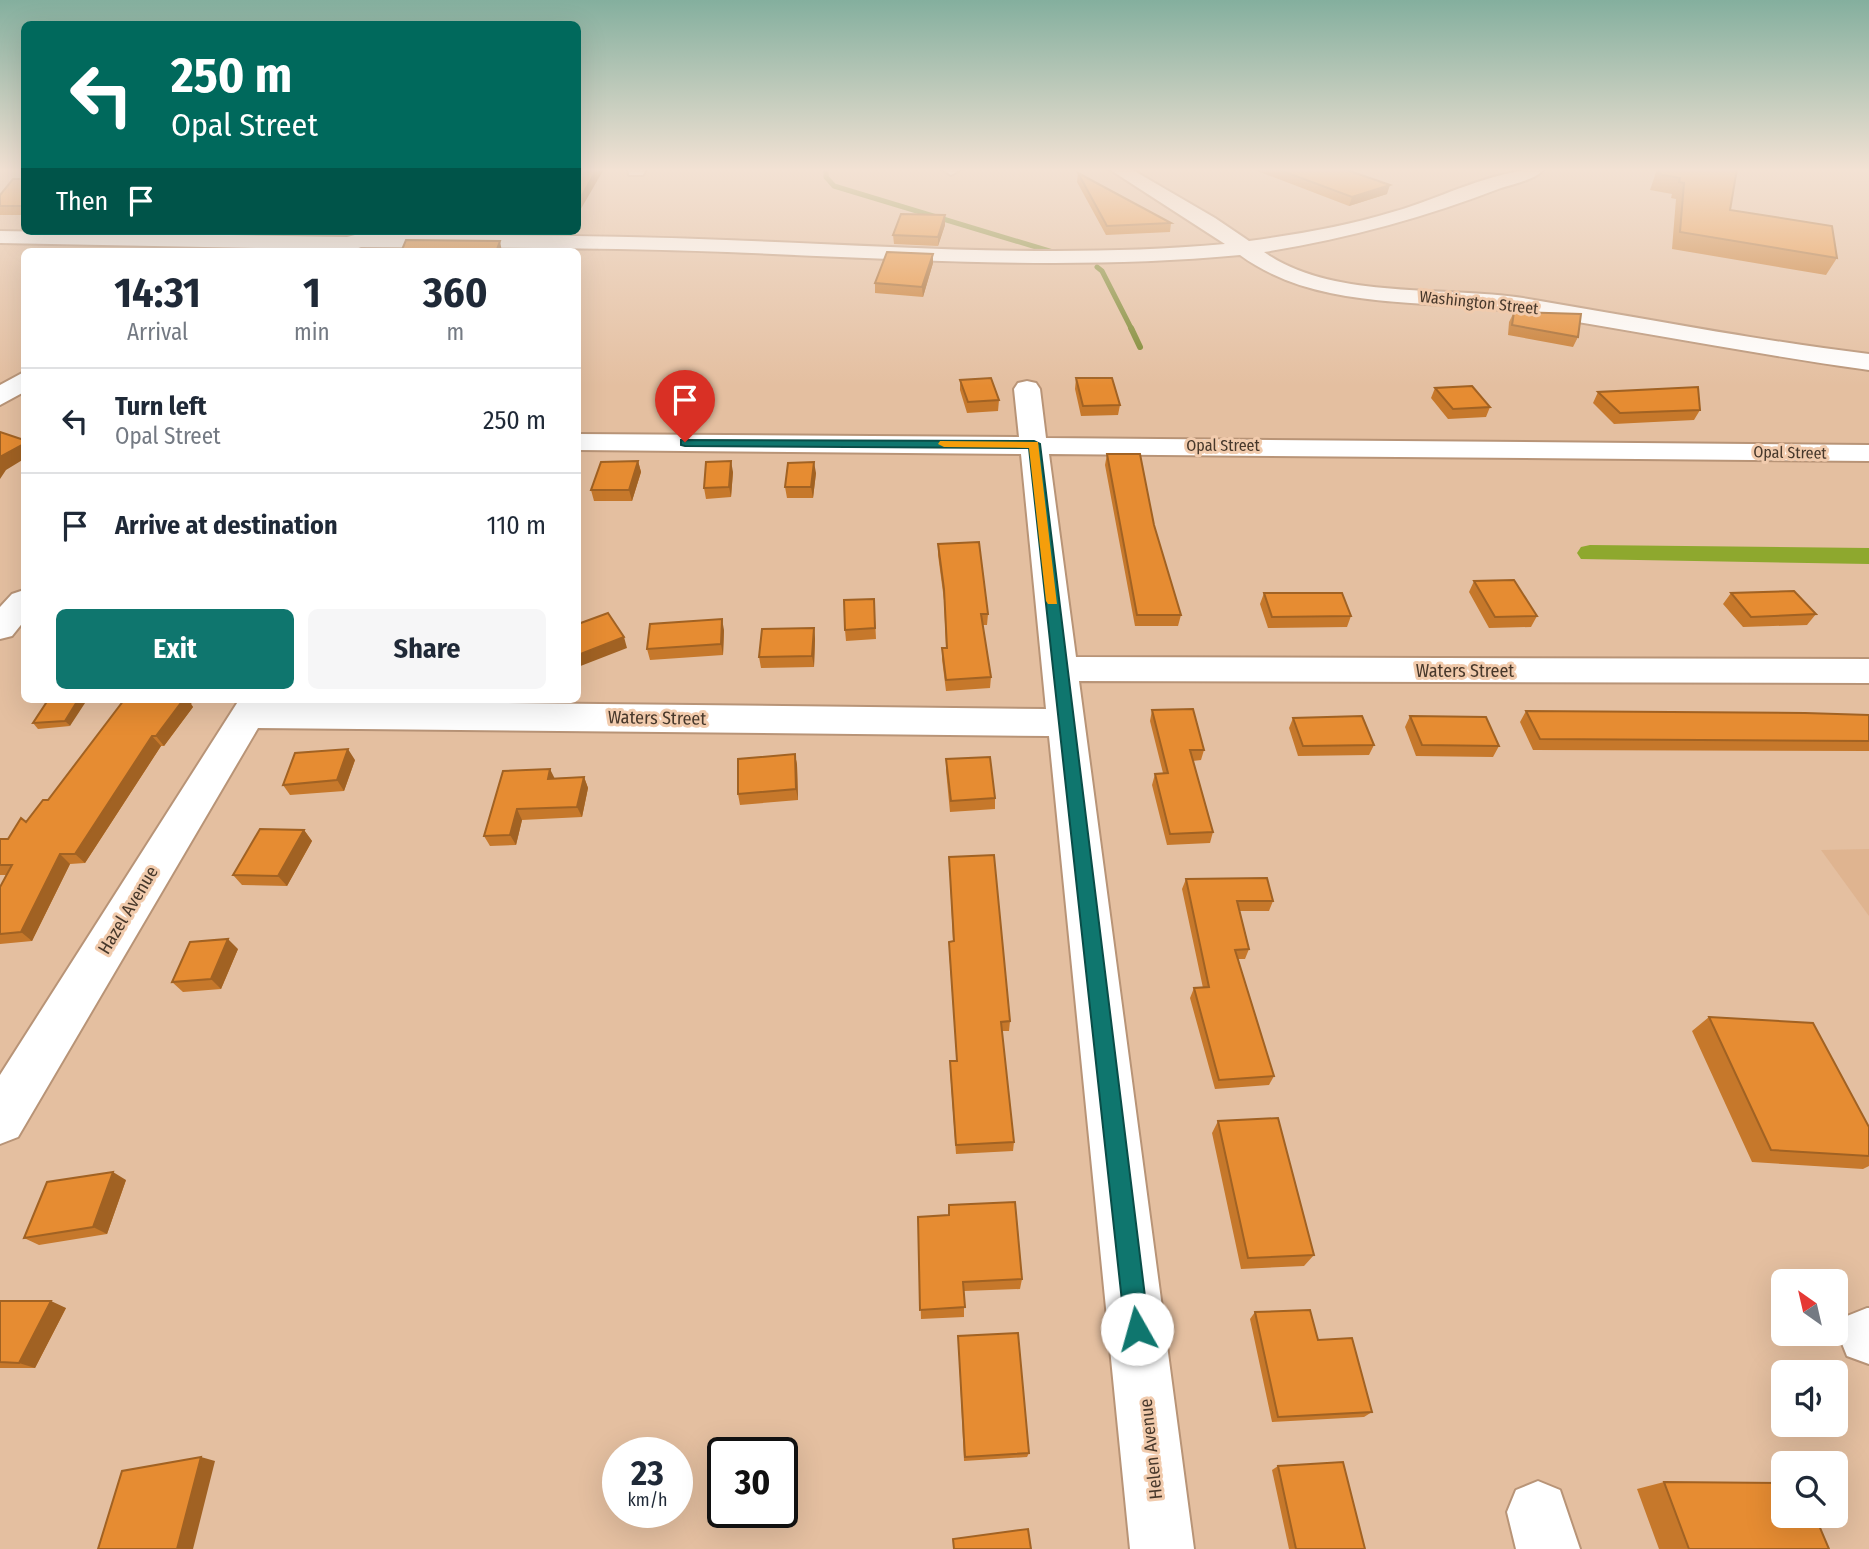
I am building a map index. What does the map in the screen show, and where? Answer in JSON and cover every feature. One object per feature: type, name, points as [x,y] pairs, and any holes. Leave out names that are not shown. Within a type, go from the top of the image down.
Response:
[{"type":"street","points":[[142,241],[188,247],[355,242],[622,243],[1038,260],[1104,260],[1245,248],[1285,241]]},
{"type":"street","name":"Washington Street","points":[[1234,241],[1281,272],[1337,288],[1511,304],[1752,347],[1869,362]]},
{"type":"street","points":[[581,263],[622,243]]},
{"type":"street","points":[[0,397],[21,382]]},
{"type":"street","name":"Helen Avenue","points":[[1027,389],[1068,723],[1162,1549]]},
{"type":"street","name":"Opal Street","points":[[581,442],[1869,453]]},
{"type":"street","points":[[0,628],[21,604]]},
{"type":"street","name":"Waters Street","points":[[1060,669],[1869,671]]},
{"type":"street","name":"Waters Street","points":[[252,708],[1068,723]]},
{"type":"street","name":"Hazel Avenue","points":[[0,1120],[252,708]]},
{"type":"shaded area","points":[[1869,849],[1869,916],[1821,850]]},
{"type":"building","points":[[405,241],[500,241],[497,248],[403,248]]},
{"type":"building","points":[[1736,241],[1834,241],[1837,258]]},
{"type":"building","points":[[887,252],[933,254],[922,287],[875,283]]},
{"type":"building","points":[[1514,312],[1581,314],[1578,337],[1512,325]]},
{"type":"building","points":[[991,378],[999,400],[968,402],[960,380]]},
{"type":"building","points":[[1076,378],[1112,378],[1120,405],[1083,406]]},
{"type":"building","points":[[1472,386],[1490,407],[1453,409],[1435,388]]},
{"type":"building","points":[[1698,387],[1700,410],[1620,413],[1598,392]]},
{"type":"building","points":[[0,432],[21,439],[21,446],[0,457]]},
{"type":"building","points":[[1107,454],[1140,454],[1154,525],[1181,615],[1137,615]]},
{"type":"building","points":[[638,461],[629,490],[591,490],[601,462]]},
{"type":"building","points":[[731,461],[729,487],[704,488],[706,462]]},
{"type":"building","points":[[814,462],[811,487],[785,487],[788,463]]},
{"type":"building","points":[[979,542],[988,614],[981,614],[991,677],[946,680],[942,648],[947,648],[944,589],[938,544]]},
{"type":"building","points":[[1514,580],[1537,616],[1495,617],[1474,581]]},
{"type":"building","points":[[1794,591],[1816,614],[1751,617],[1731,593]]},
{"type":"building","points":[[1264,593],[1342,593],[1351,616],[1272,617]]},
{"type":"building","points":[[874,599],[875,628],[845,630],[844,600]]},
{"type":"building","points":[[608,613],[624,637],[581,654],[581,623]]},
{"type":"building","points":[[722,619],[721,644],[647,649],[650,624]]},
{"type":"building","points":[[814,628],[812,656],[759,657],[762,629]]},
{"type":"building","points":[[46,703],[76,703],[65,721],[33,723]]},
{"type":"building","points":[[122,703],[181,703],[156,736],[152,736],[75,854],[60,854],[21,932],[0,934],[0,887],[12,865],[0,865],[0,839],[8,839],[21,818],[26,822],[43,800],[48,800]]},
{"type":"building","points":[[1193,709],[1204,750],[1190,750],[1213,832],[1170,834],[1155,774],[1168,773],[1152,710]]},
{"type":"building","points":[[1526,711],[1869,715],[1869,741],[1540,739]]},
{"type":"building","points":[[1362,716],[1374,745],[1303,746],[1293,718]]},
{"type":"building","points":[[1410,716],[1486,717],[1499,746],[1422,745]]},
{"type":"building","points":[[348,749],[337,780],[283,785],[295,753]]},
{"type":"building","points":[[795,754],[796,789],[738,794],[738,759]]},
{"type":"building","points":[[990,757],[995,798],[951,801],[946,759]]},
{"type":"building","points":[[550,769],[548,779],[584,777],[577,807],[517,809],[510,835],[484,836],[503,771]]},
{"type":"building","points":[[260,829],[304,830],[278,876],[233,875]]},
{"type":"building","points":[[994,855],[1010,1021],[1001,1022],[1014,1142],[956,1145],[950,1061],[957,1061],[949,942],[954,941],[949,857]]},
{"type":"building","points":[[1267,878],[1273,901],[1237,901],[1249,949],[1235,950],[1274,1076],[1219,1080],[1194,988],[1209,987],[1186,879]]},
{"type":"building","points":[[228,939],[211,979],[172,982],[190,942]]},
{"type":"building","points":[[1709,1017],[1813,1023],[1869,1127],[1869,1156],[1771,1150]]},
{"type":"building","points":[[1278,1118],[1314,1255],[1248,1258],[1218,1121]]},
{"type":"building","points":[[113,1172],[93,1227],[24,1238],[47,1182]]},
{"type":"building","points":[[1015,1202],[1022,1279],[963,1282],[965,1307],[920,1310],[918,1217],[949,1215],[949,1205]]},
{"type":"building","points":[[0,1301],[51,1301],[19,1363],[0,1362]]},
{"type":"building","points":[[1310,1310],[1318,1340],[1352,1338],[1372,1412],[1278,1417],[1255,1312]]},
{"type":"building","points":[[1018,1333],[1029,1453],[965,1457],[958,1336]]},
{"type":"building","points":[[201,1457],[177,1549],[98,1549],[122,1471]]},
{"type":"building","points":[[1343,1462],[1365,1549],[1296,1549],[1278,1466]]},
{"type":"building","points":[[1664,1482],[1771,1483],[1771,1528],[1820,1528],[1829,1549],[1689,1549]]},
{"type":"building","points":[[1028,1529],[1031,1549],[954,1549],[953,1539]]},
{"type":"waterway","points":[[1017,241],[1056,253]]},
{"type":"waterway","points":[[1097,267],[1102,271],[1131,328]]},
{"type":"waterway","points":[[1131,328],[1140,347]]},
{"type":"waterway","points":[[1590,553],[1869,556]]},
{"type":"slow traffic","points":[[944,444],[1034,444],[1052,601]]},
{"type":"route","points":[[685,442],[1034,444],[1137,1329]]}]
